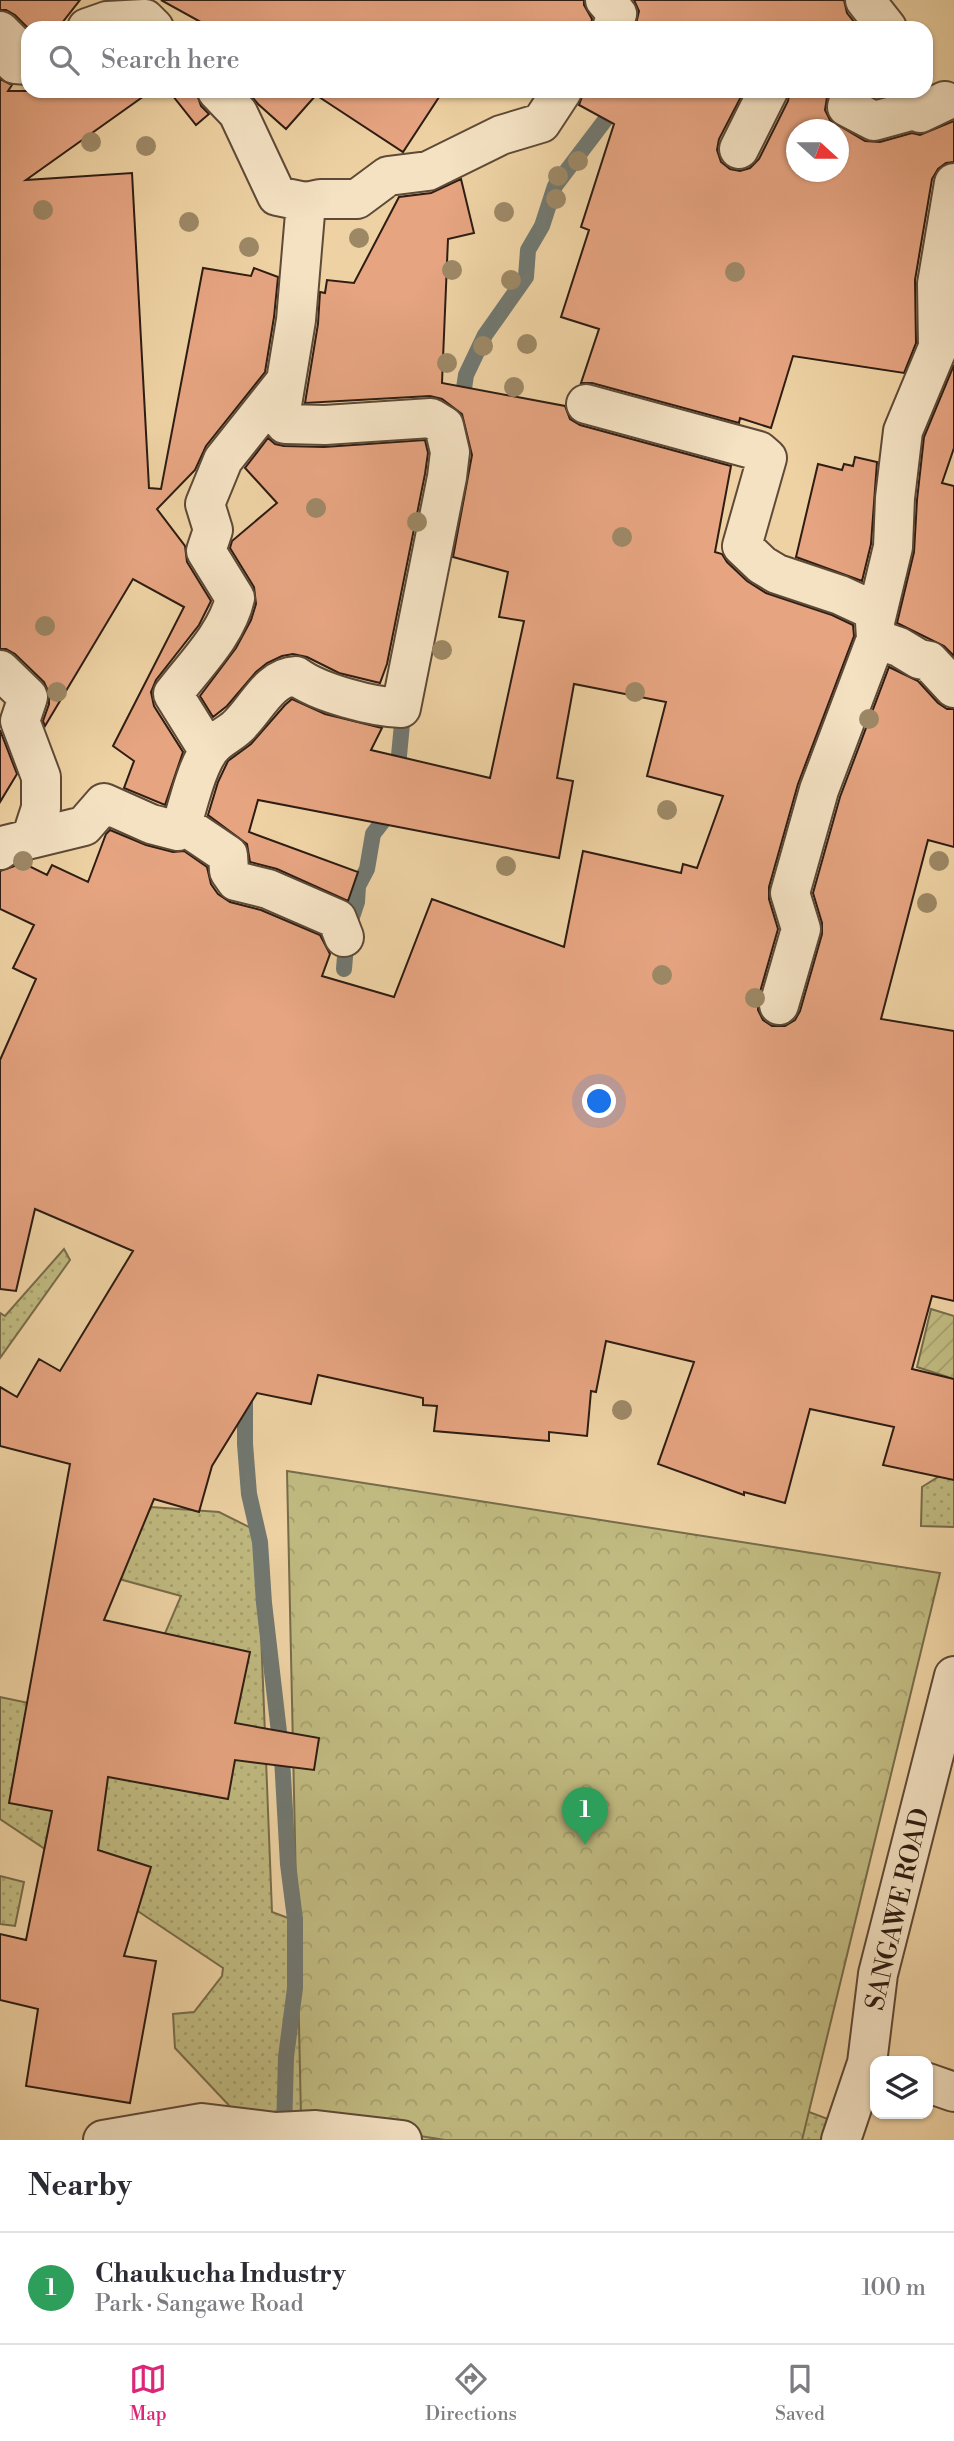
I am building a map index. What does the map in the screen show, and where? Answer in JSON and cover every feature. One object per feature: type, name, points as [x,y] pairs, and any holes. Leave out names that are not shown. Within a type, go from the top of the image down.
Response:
[{"type":"street","points":[[605,0],[617,14],[614,21]]},
{"type":"street","points":[[865,0],[882,21]]},
{"type":"street","points":[[104,16],[147,21]]},
{"type":"street","points":[[0,32],[14,45],[15,64],[21,64]]},
{"type":"street","points":[[850,98],[847,107],[874,121],[914,110],[920,113],[941,96]]},
{"type":"street","points":[[224,98],[239,113],[277,196],[306,202],[320,199],[357,199],[388,176],[428,171],[501,135],[541,124],[558,98]]},
{"type":"street","points":[[739,149],[764,98]]},
{"type":"street","points":[[779,1006],[801,929],[790,893],[819,790],[877,623],[893,547],[895,498],[904,431],[937,347],[937,284],[954,183]]},
{"type":"street","points":[[15,844],[84,826],[104,803],[178,831],[210,749],[237,728],[267,692],[289,677],[296,676],[325,690],[378,707],[401,708],[421,615],[450,452],[444,426],[430,418],[325,425],[285,424],[280,417],[296,320],[306,202]]},
{"type":"street","points":[[210,749],[206,747],[173,694],[222,629],[232,613],[235,598],[206,551],[213,530],[205,504],[223,460],[285,382]]},
{"type":"street","points":[[586,404],[759,452],[766,458],[742,545],[762,565],[777,574],[840,595],[866,607],[899,647],[919,659],[929,661],[954,688]]},
{"type":"street","points":[[0,670],[29,697],[20,721],[41,777],[41,808],[15,844]]},
{"type":"street","points":[[182,824],[228,855],[229,871],[236,881],[268,889],[337,919],[344,937]]},
{"type":"street","name":"SANGAWE ROAD","points":[[872,2056],[878,1974],[954,1676]]},
{"type":"street","name":"SANGAWE ROAD","points":[[841,2140],[870,2068]]},
{"type":"street","points":[[933,2085],[954,2092]]},
{"type":"street","points":[[103,2140],[202,2123],[275,2132],[316,2130],[402,2140]]},
{"type":"green space","points":[[64,1249],[70,1260],[0,1358],[0,1313],[5,1316]]},
{"type":"green space","points":[[931,1309],[954,1316],[954,1392],[950,1391],[948,1377],[917,1367]]},
{"type":"green space","points":[[954,1467],[954,1527],[921,1526],[922,1487]]},
{"type":"green space","points":[[287,1471],[940,1573],[802,2140],[445,2140],[301,2117]]},
{"type":"green space","points":[[151,1507],[219,1512],[257,1531],[272,1912],[828,2119],[821,2140],[311,2140],[236,2113],[175,2048],[173,2014],[194,2012],[222,1976],[223,1968],[0,1819],[0,1697],[90,1716],[135,1704],[181,1596],[112,1577]]},
{"type":"green space","points":[[0,1876],[24,1882],[15,1926],[0,1924]]},
{"type":"building","points":[[0,0],[80,0],[64,21],[21,21],[6,10],[0,10]]},
{"type":"building","points":[[161,0],[584,0],[592,19],[592,21],[199,21]]},
{"type":"building","points":[[634,0],[844,0],[847,13],[853,21],[637,21],[639,11]]},
{"type":"building","points":[[0,79],[12,85],[8,91],[21,91],[21,98],[141,98],[26,180],[132,173],[149,488],[161,489],[203,268],[251,276],[254,268],[278,277],[265,372],[206,446],[195,470],[157,509],[185,546],[187,562],[211,601],[199,625],[156,680],[151,692],[154,706],[183,752],[165,805],[124,788],[134,761],[113,746],[184,607],[133,579],[45,726],[43,721],[49,704],[49,693],[44,682],[15,654],[0,649]]},
{"type":"building","points":[[175,98],[198,98],[201,106],[209,114],[196,125]]},
{"type":"building","points":[[253,98],[313,98],[286,129]]},
{"type":"building","points":[[321,98],[438,98],[403,152]]},
{"type":"building","points":[[582,98],[740,98],[719,139],[717,150],[721,162],[730,169],[740,171],[750,168],[759,159],[789,98],[827,98],[825,110],[830,119],[786,119],[786,182],[849,182],[849,131],[865,141],[880,142],[912,133],[920,135],[954,121],[954,162],[946,163],[938,169],[932,179],[915,280],[916,343],[904,373],[793,356],[771,428],[740,418],[739,423],[592,383],[581,383],[599,329],[561,317],[589,230],[581,227],[614,124],[579,105]]},
{"type":"building","points":[[461,179],[474,233],[448,239],[442,383],[565,406],[570,419],[580,425],[731,466],[715,552],[722,554],[747,581],[766,593],[832,615],[853,625],[854,636],[798,784],[769,887],[769,899],[778,929],[758,999],[758,1010],[763,1020],[772,1026],[785,1026],[795,1020],[800,1011],[822,934],[822,923],[813,893],[840,797],[889,667],[918,681],[938,703],[947,709],[954,709],[954,847],[928,840],[881,1019],[954,1031],[954,1301],[932,1296],[912,1369],[954,1379],[954,1480],[883,1465],[894,1427],[810,1409],[785,1503],[744,1492],[744,1495],[658,1464],[694,1362],[606,1341],[596,1392],[591,1391],[587,1436],[549,1432],[549,1441],[434,1431],[437,1406],[423,1405],[423,1398],[318,1375],[311,1404],[257,1393],[212,1466],[199,1512],[154,1499],[104,1620],[250,1652],[235,1723],[319,1738],[314,1770],[235,1760],[228,1799],[108,1777],[98,1850],[151,1867],[124,1956],[156,1961],[130,2103],[26,2086],[38,2009],[0,2000],[0,1934],[26,1940],[52,1811],[9,1803],[70,1464],[0,1446],[0,1387],[17,1397],[39,1359],[60,1371],[133,1251],[35,1209],[16,1291],[0,1289],[0,1060],[36,979],[13,968],[34,925],[0,909],[0,871],[23,863],[47,875],[52,865],[88,882],[106,834],[110,830],[146,845],[173,852],[184,851],[207,867],[211,884],[218,894],[230,902],[261,910],[320,935],[330,954],[322,976],[394,997],[432,899],[564,947],[583,851],[681,873],[683,864],[697,868],[723,796],[647,776],[666,702],[574,684],[557,778],[573,781],[559,858],[258,800],[249,832],[358,872],[348,901],[277,869],[250,862],[247,844],[208,815],[228,761],[251,744],[292,699],[325,714],[382,728],[371,750],[490,778],[524,621],[499,617],[508,572],[453,557],[472,455],[462,414],[442,399],[430,396],[305,403],[318,324],[320,292],[325,293],[327,280],[354,283],[399,197],[431,193]]},
{"type":"building","points":[[954,365],[954,448],[942,483],[954,486],[954,656],[944,646],[897,623],[914,552],[924,437]]},
{"type":"building","points":[[268,438],[275,444],[284,446],[324,447],[425,440],[428,453],[425,474],[387,664],[380,683],[339,673],[307,657],[293,654],[282,656],[256,672],[227,706],[213,717],[200,696],[236,648],[256,604],[254,587],[230,548],[232,541],[277,503],[245,468]]},
{"type":"building","points":[[855,457],[877,462],[871,544],[862,581],[796,557],[818,464],[842,470],[844,464],[853,466]]},
{"type":"building","points":[[0,730],[17,774],[0,802]]},
{"type":"waterway","points":[[457,435],[466,375],[485,335],[526,277],[528,250],[542,226],[555,186],[612,111],[618,98]]},
{"type":"waterway","points":[[397,777],[402,724],[409,706]]},
{"type":"waterway","points":[[344,969],[347,932],[357,902],[358,886],[367,869],[373,834],[383,821],[381,813],[384,807]]},
{"type":"waterway","points":[[245,1391],[249,1494],[260,1542],[295,1919],[295,1988],[286,2057],[284,2131]]},
{"type":"place","name":"Chaukucha Industry","points":[[585,1845]]}]
